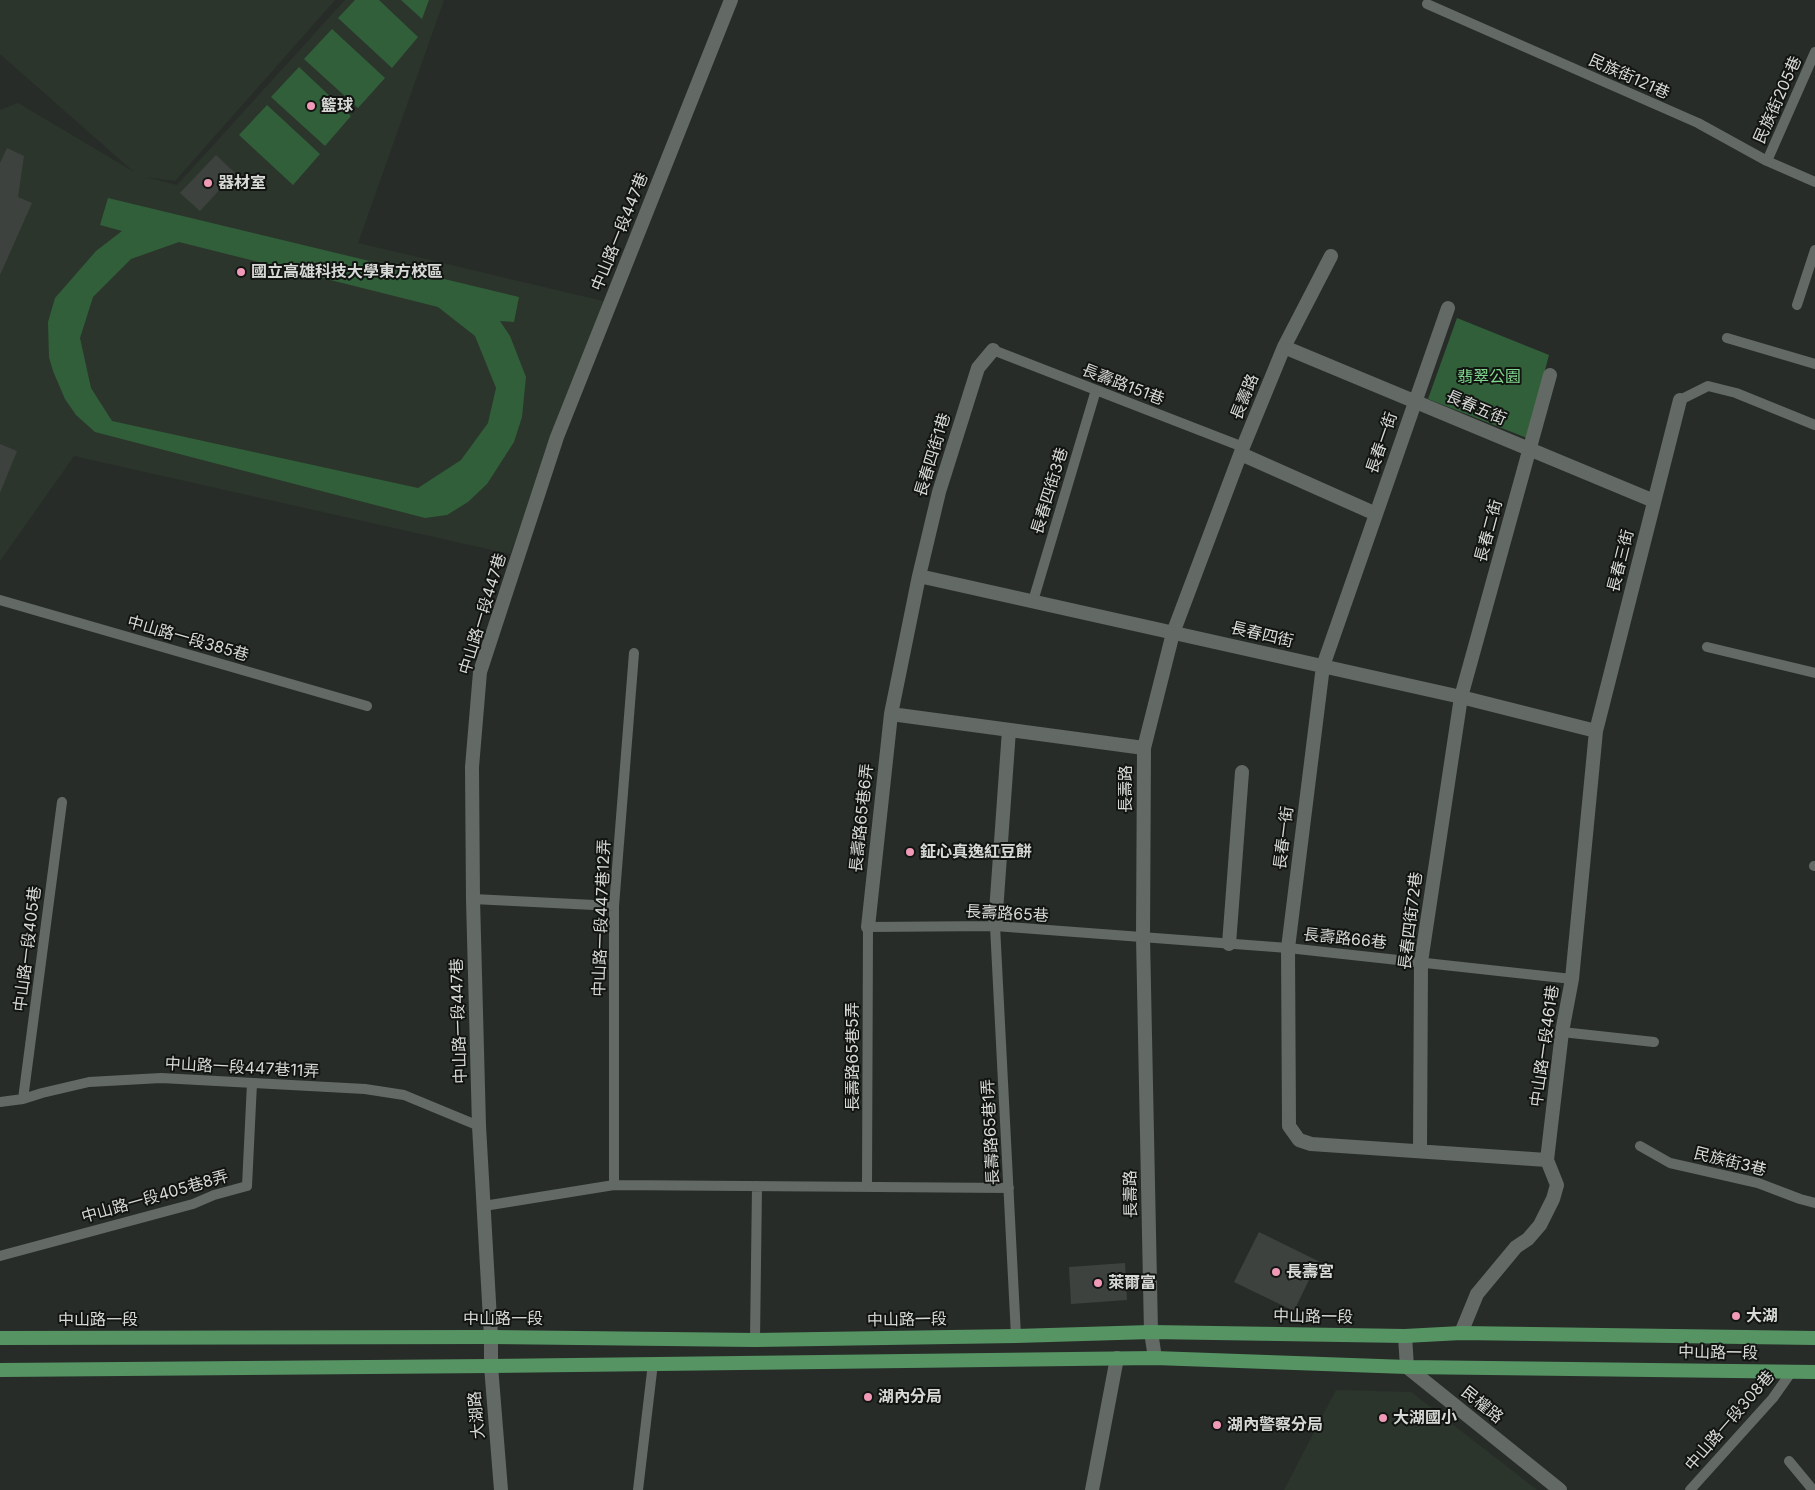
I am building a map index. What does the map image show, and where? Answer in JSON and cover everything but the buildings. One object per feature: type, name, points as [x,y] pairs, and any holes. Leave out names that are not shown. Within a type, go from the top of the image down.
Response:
[{"type":"main road","name":"中山路一段","points":[[0,1338],[491,1336],[756,1340],[1151,1332],[1405,1336],[1461,1332],[1815,1338]]},
{"type":"main road","name":"中山路一段","points":[[0,1370],[1155,1358],[1407,1367],[1815,1372]]},
{"type":"street","name":"中山路一段447巷","points":[[491,1336],[479,1126],[473,899],[472,768],[480,672],[557,437],[731,0]]},
{"type":"street","name":"長壽路","points":[[1155,1358],[1151,1332],[1143,938],[1144,748],[1173,633],[1242,451],[1284,347],[1331,256]]},
{"type":"street","name":"長春一街","points":[[1448,308],[1323,666],[1288,948],[1289,1126],[1299,1140],[1311,1144],[1547,1160]]},
{"type":"street","name":"長春五街","points":[[1284,347],[1654,501]]},
{"type":"street","name":"長春四街1巷","points":[[891,714],[919,576],[939,492],[978,368],[993,350]]},
{"type":"street","name":"長春二街","points":[[1461,697],[1550,375]]},
{"type":"street","name":"長春三街","points":[[1596,731],[1680,400]]},
{"type":"street","points":[[1242,451],[1376,514]]},
{"type":"street","name":"長春四街","points":[[919,576],[1461,697],[1596,731]]},
{"type":"street","name":"長春四街72巷","points":[[1420,1151],[1420,962],[1461,697]]},
{"type":"street","points":[[891,714],[1144,748]]},
{"type":"street","name":"長壽路65巷6弄","points":[[868,927],[891,714]]},
{"type":"street","points":[[995,926],[1009,730]]},
{"type":"street","name":"中山路一段461巷","points":[[1461,1332],[1477,1294],[1516,1247],[1533,1233],[1546,1214],[1557,1185],[1547,1160],[1562,1032],[1572,979],[1596,731]]},
{"type":"street","points":[[1228,944],[1242,772]]},
{"type":"street","name":"大湖路","points":[[491,1336],[491,1366],[501,1490]]},
{"type":"street","points":[[1405,1336],[1407,1367]]},
{"type":"street","points":[[1092,1490],[1117,1358]]},
{"type":"street","name":"民權路","points":[[1407,1367],[1560,1490]]},
{"type":"lane","name":"民族街121巷","points":[[1427,4],[1698,123],[1768,161],[1815,182]]},
{"type":"lane","name":"民族街205巷","points":[[1768,161],[1815,52]]},
{"type":"lane","points":[[1797,305],[1812,267],[1815,250]]},
{"type":"lane","points":[[1727,338],[1815,364]]},
{"type":"lane","name":"長壽路151巷","points":[[993,350],[1096,390],[1242,451]]},
{"type":"lane","points":[[1680,400],[1708,386],[1736,393],[1815,425]]},
{"type":"lane","name":"長春四街3巷","points":[[1033,601],[1096,390]]},
{"type":"lane","name":"中山路一段385巷","points":[[0,600],[367,706]]},
{"type":"lane","points":[[1707,648],[1815,673]]},
{"type":"lane","name":"中山路一段447巷12弄","points":[[614,1185],[614,906],[634,653]]},
{"type":"lane","name":"中山路一段405巷","points":[[23,1099],[62,802]]},
{"type":"lane","points":[[473,899],[614,906]]},
{"type":"lane","name":"長壽路65巷","points":[[868,927],[995,926],[1143,938]]},
{"type":"lane","name":"長壽路65巷1弄","points":[[995,926],[1016,1336]]},
{"type":"lane","name":"長壽路65巷5弄","points":[[867,1187],[868,927]]},
{"type":"lane","name":"長壽路66巷","points":[[1143,938],[1288,948],[1572,979]]},
{"type":"lane","points":[[1562,1032],[1654,1042]]},
{"type":"lane","name":"中山路一段447巷11弄","points":[[0,1102],[23,1099],[88,1082],[162,1078],[366,1089],[404,1095],[479,1126]]},
{"type":"lane","name":"中山路一段405巷8弄","points":[[0,1256],[192,1204],[214,1195],[247,1186],[252,1083]]},
{"type":"lane","name":"民族街3巷","points":[[1640,1146],[1670,1163],[1758,1183],[1815,1203]]},
{"type":"lane","points":[[484,1206],[614,1185],[1009,1188]]},
{"type":"lane","points":[[756,1340],[757,1186]]},
{"type":"lane","points":[[638,1490],[653,1364]]},
{"type":"lane","name":"中山路一段308巷","points":[[1690,1490],[1772,1398],[1792,1371]]},
{"type":"lane","points":[[1790,1461],[1813,1490]]},
{"type":"shaded area","name":"國立高雄科技大學東方校區","points":[[0,0],[335,0],[175,181],[146,177],[177,185],[345,0],[444,0],[358,243],[607,302],[510,554],[74,456],[0,561],[0,110],[18,103],[134,172],[0,54]]},
{"type":"shaded area","name":"大湖國小","points":[[1336,1390],[1411,1392],[1537,1490],[1284,1490]]},
{"type":"green space","name":"籃球","points":[[355,0],[379,0],[418,37],[392,68],[338,18]]},
{"type":"green space","points":[[401,0],[429,0],[422,19]]},
{"type":"green space","name":"籃球","points":[[332,29],[385,78],[358,108],[304,59]]},
{"type":"green space","name":"籃球","points":[[299,67],[351,116],[325,146],[271,97]]},
{"type":"green space","name":"籃球","points":[[267,105],[320,154],[293,185],[239,135]]},
{"type":"green space","points":[[108,198],[519,297],[514,322],[500,321],[510,336],[526,377],[522,417],[514,442],[487,484],[468,502],[447,515],[425,518],[95,432],[76,415],[65,399],[53,371],[49,357],[48,322],[55,298],[96,251],[122,231],[100,225]],"holes":[[[179,242],[438,307],[475,336],[496,388],[488,423],[461,460],[418,488],[112,421],[91,388],[80,338],[93,297],[131,259]]]},
{"type":"green space","name":"翡翠公園","points":[[1457,318],[1549,355],[1527,438],[1428,399]]},
{"type":"place","name":"籃球","points":[[311,106]]},
{"type":"place","name":"器材室","points":[[208,183]]},
{"type":"place","name":"國立高雄科技大學東方校區","points":[[241,272]]},
{"type":"place","name":"鉦心真逸紅豆餅","points":[[910,852]]},
{"type":"place","name":"長壽宮","points":[[1276,1272]]},
{"type":"place","name":"萊爾富","points":[[1098,1283]]},
{"type":"place","name":"大湖","points":[[1736,1316]]},
{"type":"place","name":"湖內分局","points":[[868,1397]]},
{"type":"place","name":"大湖國小","points":[[1383,1418]]},
{"type":"place","name":"湖內警察分局","points":[[1217,1425]]}]
